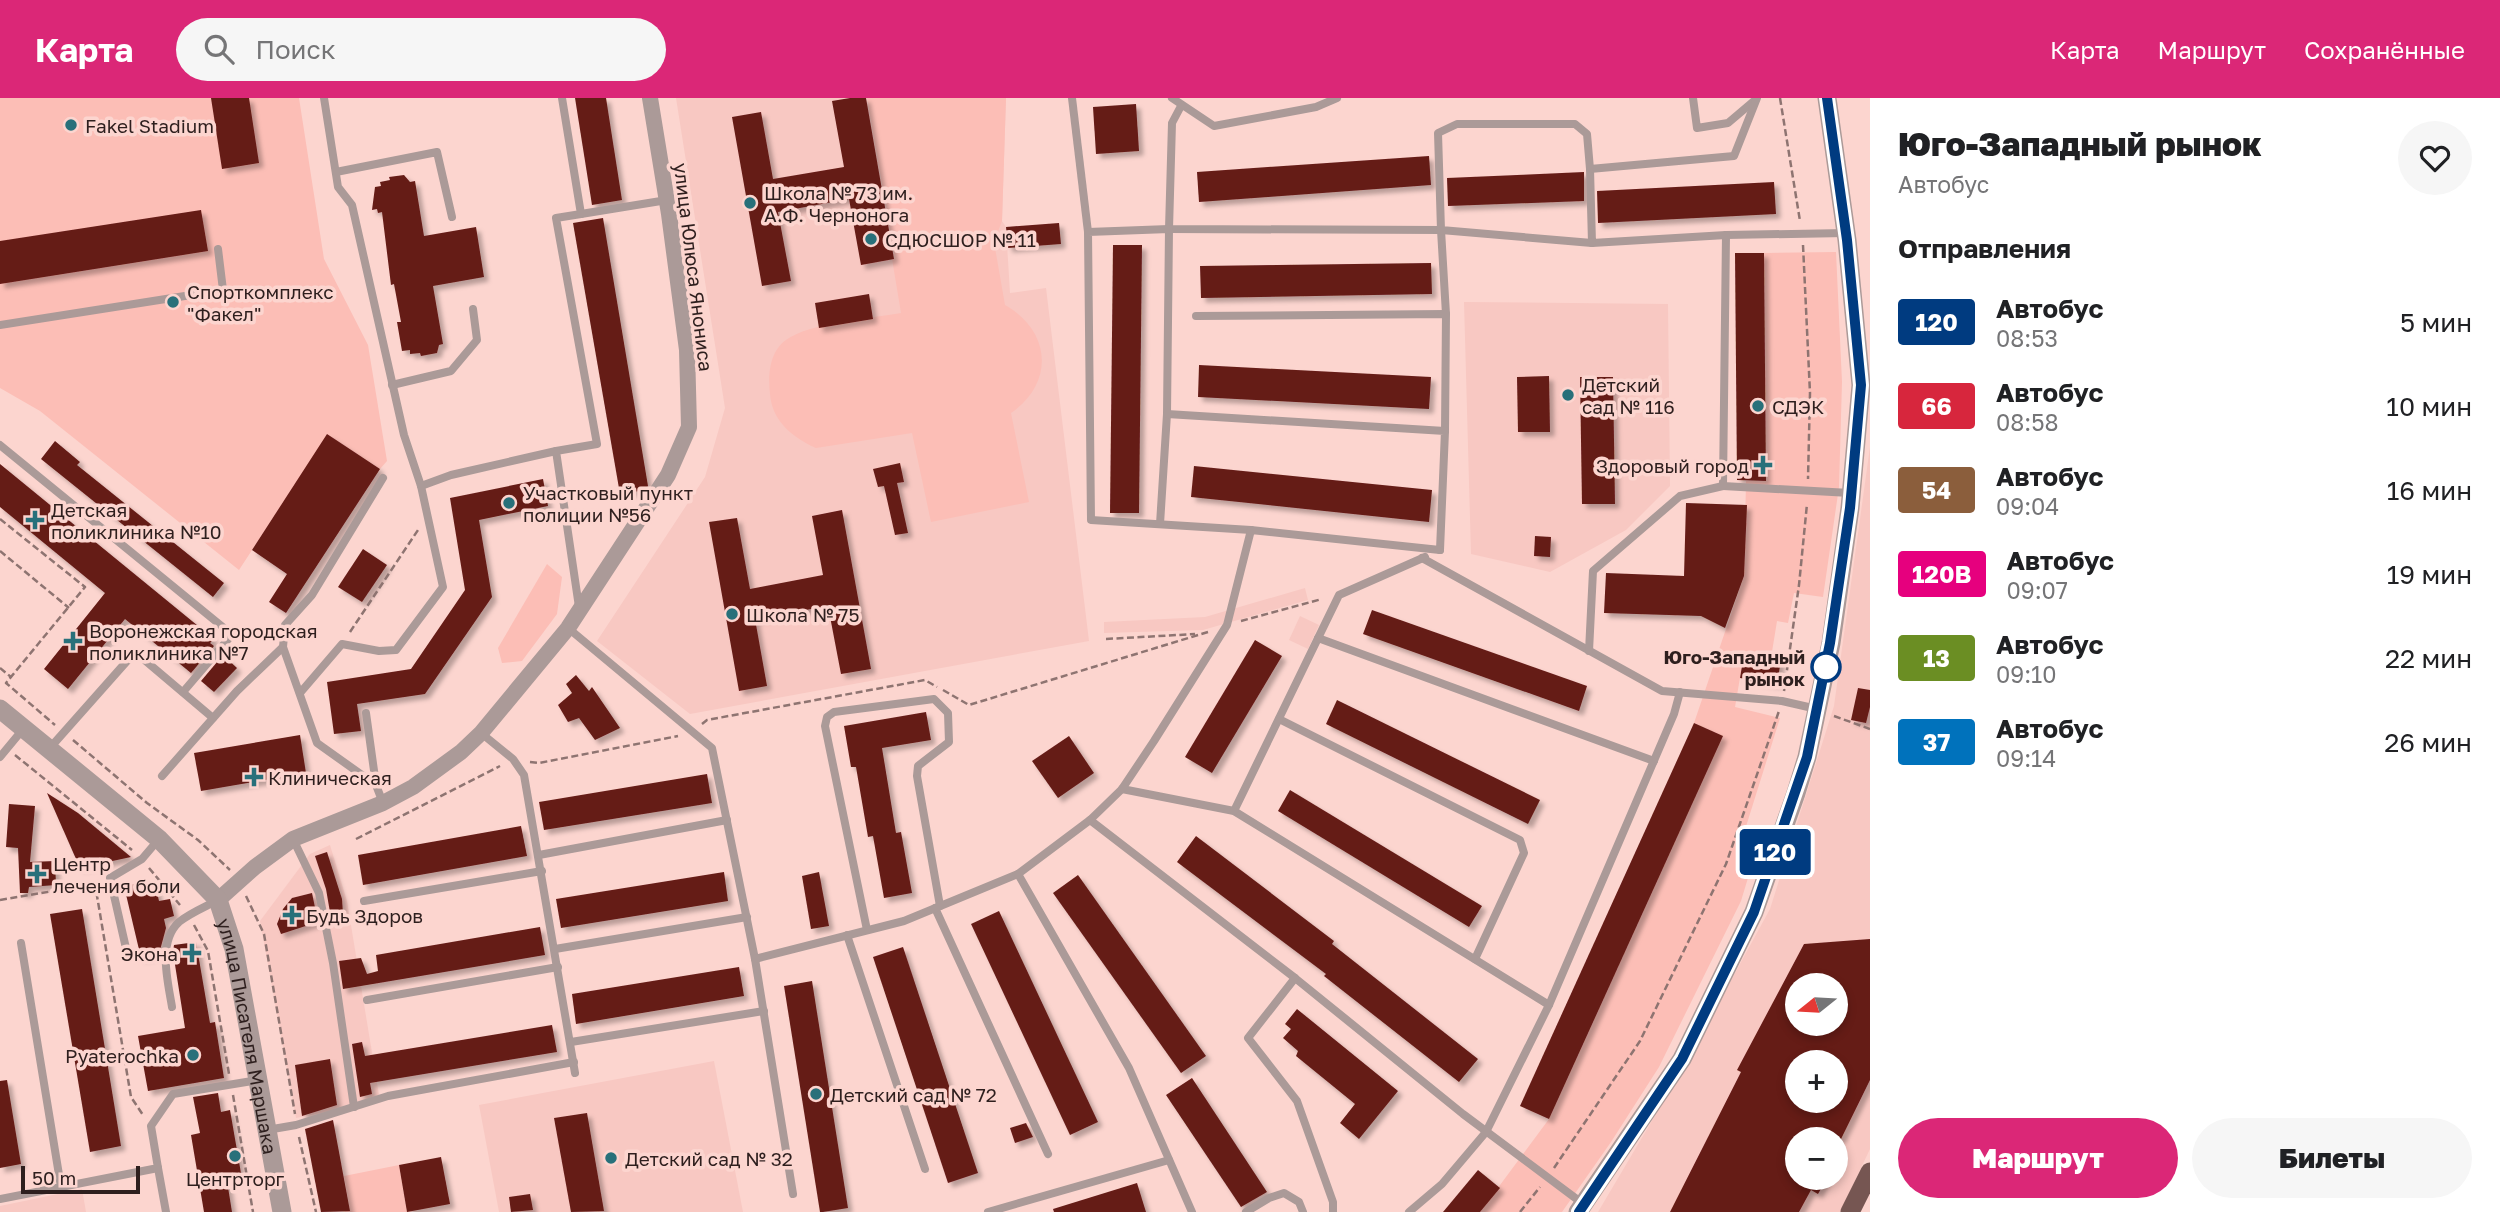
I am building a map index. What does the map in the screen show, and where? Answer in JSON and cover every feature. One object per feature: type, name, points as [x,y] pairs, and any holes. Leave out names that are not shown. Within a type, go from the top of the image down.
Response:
[{"type":"highway","points":[[1850,1212],[1870,1172]]},
{"type":"street","name":"улица Юлюса Янониса","points":[[218,900],[255,867],[293,839],[383,803],[439,770],[481,733],[568,628],[668,475],[689,427],[687,350],[650,98]]},
{"type":"street","points":[[1581,1209],[1682,1059],[1754,912],[1807,757],[1826,669],[1865,385],[1827,98]]},
{"type":"street","name":"улица Писателя Маршака","points":[[0,709],[159,839],[218,900],[234,949],[282,1212]]},
{"type":"lane","points":[[300,694],[342,644],[379,651],[396,650],[443,587],[421,486],[404,435],[392,385],[352,205],[338,187],[324,98]]},
{"type":"lane","points":[[562,98],[582,214]]},
{"type":"lane","points":[[1072,98],[1088,232],[1091,520],[1251,530],[1440,550]]},
{"type":"lane","points":[[1172,98],[1214,126],[1317,107],[1337,98]]},
{"type":"lane","points":[[1693,98],[1697,128],[1728,123],[1757,99]]},
{"type":"lane","points":[[1590,169],[1734,156],[1757,99]]},
{"type":"lane","points":[[1160,524],[1167,414],[1172,123],[1181,106]]},
{"type":"lane","points":[[1440,550],[1446,314],[1438,133],[1457,124],[1575,124],[1587,134],[1592,243]]},
{"type":"lane","points":[[336,172],[437,152],[452,217]]},
{"type":"lane","points":[[421,486],[452,475],[597,444],[556,218],[667,200]]},
{"type":"lane","points":[[1088,232],[1169,229],[1441,230],[1592,243],[1726,235],[1846,233]]},
{"type":"lane","points":[[1723,486],[1726,235]]},
{"type":"lane","points":[[0,325],[223,290],[218,249]]},
{"type":"lane","points":[[392,385],[451,371],[477,340],[473,309]]},
{"type":"lane","points":[[1196,316],[1446,314]]},
{"type":"lane","points":[[1167,414],[1445,431]]},
{"type":"lane","points":[[0,444],[223,628],[230,637],[183,692]]},
{"type":"lane","points":[[556,451],[579,610]]},
{"type":"lane","points":[[376,785],[317,743],[283,647],[285,625],[312,596],[383,478]]},
{"type":"lane","points":[[1589,651],[1593,571],[1680,496],[1723,486],[1851,493]]},
{"type":"lane","points":[[755,959],[904,921],[1018,874],[1090,820],[1122,789],[1227,625],[1251,530]]},
{"type":"lane","points":[[1234,811],[1339,595],[1440,550]]},
{"type":"lane","points":[[1422,558],[1662,691],[1782,701],[1817,709]]},
{"type":"lane","points":[[568,628],[712,748],[755,959],[793,1194]]},
{"type":"lane","points":[[1318,638],[1654,761]]},
{"type":"lane","points":[[162,776],[237,691],[283,647]]},
{"type":"lane","points":[[49,749],[135,652],[213,718]]},
{"type":"lane","points":[[1409,1212],[1442,1184],[1486,1132],[1549,1005],[1674,715],[1680,692]]},
{"type":"lane","points":[[867,930],[825,726],[827,717],[834,712],[934,699],[948,713],[949,742],[918,766],[917,776],[937,907],[1048,1154]]},
{"type":"lane","points":[[366,713],[376,785],[383,803]]},
{"type":"lane","points":[[1279,719],[1520,841],[1524,853],[1475,959]]},
{"type":"lane","points":[[0,757],[24,728]]},
{"type":"lane","points":[[481,733],[513,759],[524,775],[575,1073]]},
{"type":"lane","points":[[1122,789],[1234,811],[1549,1005]]},
{"type":"lane","points":[[539,855],[727,820]]},
{"type":"lane","points":[[1090,820],[1296,978],[1486,1132],[1548,1178],[1581,1209]]},
{"type":"lane","points":[[128,957],[110,878],[142,859],[159,839]]},
{"type":"lane","points":[[293,839],[318,893],[333,963],[354,1107]]},
{"type":"lane","points":[[364,901],[542,872]]},
{"type":"lane","points":[[1018,874],[1129,1068],[1190,1212]]},
{"type":"lane","points":[[172,1007],[166,973],[167,940],[177,923],[218,900]]},
{"type":"lane","points":[[555,949],[747,917]]},
{"type":"lane","points":[[847,935],[925,1169]]},
{"type":"lane","points":[[21,943],[61,1187]]},
{"type":"lane","points":[[367,1000],[558,967]]},
{"type":"lane","points":[[1296,978],[1248,1038],[1297,1101],[1333,1202],[1333,1212]]},
{"type":"lane","points":[[571,1042],[764,1012]]},
{"type":"lane","points":[[267,1130],[296,1125],[387,1096],[574,1062]]},
{"type":"lane","points":[[166,1212],[151,1126],[173,1094],[258,1080]]},
{"type":"lane","points":[[988,1212],[1169,1160]]},
{"type":"lane","points":[[0,1199],[158,1168]]},
{"type":"lane","points":[[1245,1212],[1284,1193],[1299,1202],[1303,1212]]},
{"type":"path","points":[[1520,1212],[1548,1178],[1640,1041],[1726,864],[1782,701],[1799,585],[1807,491],[1810,393],[1802,234],[1780,98]]},
{"type":"path","points":[[342,644],[428,516]]},
{"type":"path","points":[[0,519],[85,587],[6,683],[147,803]]},
{"type":"path","points":[[0,551],[69,608]]},
{"type":"path","points":[[1106,639],[1202,634]]},
{"type":"path","points":[[0,668],[11,678]]},
{"type":"path","points":[[1817,709],[1870,729]]},
{"type":"path","points":[[7,749],[142,859],[189,916],[208,951],[253,1212]]},
{"type":"path","points":[[0,900],[95,884],[131,1097],[151,1126]]},
{"type":"shaded area","name":"Спорткомплекс \"Факел\"","points":[[0,98],[299,98],[324,259],[368,345],[387,461],[380,469],[327,435],[239,570],[40,411],[0,388]]},
{"type":"shaded area","points":[[676,98],[1006,98],[1002,221],[1006,227],[1010,293],[1046,288],[1089,641],[690,714],[597,641],[705,477],[725,408]]},
{"type":"shaded area","points":[[867,98],[1006,98],[1002,221],[994,242],[1005,305],[1032,329],[1042,358],[1041,372],[1035,387],[1025,401],[1011,413],[1029,502],[931,522],[912,433],[816,448],[791,433],[775,412],[770,394],[770,372],[776,351],[786,340],[825,325],[901,313],[892,259],[895,258]]},
{"type":"shaded area","points":[[1836,252],[1842,382],[1839,487],[1823,597],[1794,593],[1788,623],[1777,621],[1771,658],[1744,654],[1735,707],[1780,718],[1738,852],[1754,858],[1741,901],[1659,1067],[1562,1212],[1480,1212],[1549,1119],[1722,737],[1694,723],[1744,576],[1746,481],[1766,481],[1764,253]]},
{"type":"shaded area","name":"Детский сад № 116","points":[[1464,302],[1668,304],[1670,486],[1626,530],[1550,572],[1471,554]]},
{"type":"shaded area","points":[[1870,447],[1870,1149],[1840,1212],[1598,1212],[1682,1070],[1770,909],[1834,706]]},
{"type":"shaded area","points":[[547,564],[562,577],[557,614],[522,661],[502,663],[498,648]]},
{"type":"shaded area","points":[[1305,588],[1308,600],[1203,630],[1104,633],[1104,622],[1205,617]]},
{"type":"shaded area","points":[[1300,616],[1319,625],[1308,649],[1289,640]]},
{"type":"shaded area","points":[[330,845],[347,901],[379,1095],[331,1111],[296,1118],[260,921],[310,854]]},
{"type":"shaded area","name":"Детский сад № 32","points":[[714,1061],[743,1212],[499,1212],[479,1105]]},
{"type":"shaded area","points":[[399,1165],[407,1212],[343,1212],[350,1210],[344,1176]]},
{"type":"shaded area","points":[[82,1189],[86,1212],[0,1212],[0,1206]]},
{"type":"building","points":[[211,98],[249,98],[259,163],[222,169]]},
{"type":"building","points":[[575,98],[606,98],[622,200],[592,205]]},
{"type":"building","points":[[866,98],[894,259],[861,265],[849,199],[778,212],[791,281],[762,286],[732,117],[761,112],[773,179],[844,167],[832,101]]},
{"type":"building","points":[[1136,104],[1139,151],[1096,154],[1093,107]]},
{"type":"building","points":[[1429,156],[1431,185],[1199,202],[1197,172]]},
{"type":"building","points":[[1584,172],[1584,201],[1448,206],[1447,178]]},
{"type":"building","points":[[404,175],[410,182],[415,181],[424,236],[476,227],[484,277],[433,286],[443,344],[439,345],[437,353],[421,356],[420,353],[410,354],[410,350],[402,351],[397,322],[401,322],[394,284],[391,285],[382,212],[372,210],[375,187],[381,186],[380,182],[390,180],[389,177]]},
{"type":"building","points":[[1774,182],[1776,214],[1598,223],[1597,191]]},
{"type":"building","points":[[201,210],[208,251],[0,284],[0,241]]},
{"type":"building","points":[[603,218],[648,486],[646,490],[620,494],[573,223]]},
{"type":"building","points":[[1059,223],[1061,244],[1008,248],[1006,227]]},
{"type":"building","points":[[1113,245],[1142,245],[1139,513],[1110,513]]},
{"type":"building","points":[[1735,253],[1764,253],[1766,481],[1737,480]]},
{"type":"building","points":[[1431,263],[1432,294],[1201,298],[1200,266]]},
{"type":"building","points":[[869,294],[873,319],[819,328],[815,303]]},
{"type":"building","points":[[1199,365],[1431,377],[1429,409],[1198,397]]},
{"type":"building","points":[[1549,376],[1550,432],[1518,432],[1517,377]]},
{"type":"building","points":[[1580,377],[1613,377],[1615,504],[1582,504]]},
{"type":"building","points":[[327,434],[380,469],[286,613],[269,602],[287,574],[252,550]]},
{"type":"building","points":[[55,441],[80,462],[77,465],[224,583],[213,597],[41,459]]},
{"type":"building","points":[[900,463],[904,482],[897,483],[908,533],[895,535],[884,486],[878,487],[873,469]]},
{"type":"building","points":[[0,464],[214,639],[210,643],[214,646],[191,673],[125,619],[68,689],[44,669],[105,593],[0,507]]},
{"type":"building","points":[[1194,466],[1432,490],[1429,522],[1191,497]]},
{"type":"building","points":[[543,479],[548,506],[479,520],[492,597],[425,694],[357,704],[361,731],[334,734],[327,682],[411,669],[465,590],[450,498]]},
{"type":"building","points":[[1686,503],[1747,505],[1744,576],[1725,628],[1701,616],[1604,613],[1606,573],[1684,576]]},
{"type":"building","points":[[842,510],[871,669],[841,674],[828,606],[755,619],[767,686],[739,691],[709,522],[737,518],[750,589],[823,575],[812,516]]},
{"type":"building","points":[[1535,536],[1551,537],[1550,557],[1534,556]]},
{"type":"building","points":[[363,549],[387,565],[362,602],[338,587]]},
{"type":"building","points":[[1372,610],[1587,686],[1579,711],[1363,634]]},
{"type":"building","points":[[1255,640],[1282,656],[1212,773],[1185,757]]},
{"type":"building","points":[[1744,654],[1781,660],[1777,684],[1740,678]]},
{"type":"building","points":[[223,655],[237,668],[214,692],[201,681]]},
{"type":"building","points":[[576,675],[589,691],[592,687],[620,728],[595,740],[579,718],[568,722],[558,705],[572,693],[566,684]]},
{"type":"building","points":[[1858,688],[1870,690],[1866,723],[1851,720]]},
{"type":"building","points":[[1337,700],[1540,800],[1528,824],[1326,724]]},
{"type":"building","points":[[926,712],[931,740],[882,748],[896,833],[901,832],[912,893],[884,898],[873,836],[868,837],[856,767],[851,767],[844,726]]},
{"type":"building","points":[[1694,723],[1723,736],[1549,1119],[1520,1106]]},
{"type":"building","points":[[300,735],[306,773],[201,791],[194,753]]},
{"type":"building","points":[[1069,736],[1094,773],[1058,798],[1032,761]]},
{"type":"building","points":[[707,774],[712,803],[544,830],[539,802]]},
{"type":"building","points":[[1290,790],[1482,906],[1469,927],[1278,811]]},
{"type":"building","points":[[47,793],[78,813],[131,857],[80,868]]},
{"type":"building","points":[[9,804],[35,806],[30,862],[55,861],[56,885],[29,887],[28,893],[20,893],[18,848],[6,847]]},
{"type":"building","points":[[521,826],[527,856],[363,885],[358,855]]},
{"type":"building","points":[[1196,836],[1334,941],[1332,944],[1478,1059],[1459,1082],[1324,976],[1326,974],[1177,862]]},
{"type":"building","points":[[327,852],[342,899],[343,914],[331,918],[326,889],[315,856]]},
{"type":"building","points":[[724,872],[728,901],[561,928],[556,899]]},
{"type":"building","points":[[819,872],[829,926],[811,929],[802,876]]},
{"type":"building","points":[[1078,875],[1206,1056],[1181,1073],[1053,893]]},
{"type":"building","points":[[144,882],[145,887],[155,884],[159,901],[170,899],[174,916],[164,919],[166,928],[159,954],[141,958],[124,886]]},
{"type":"building","points":[[312,893],[318,922],[281,934],[277,924],[283,909],[292,898]]},
{"type":"building","points":[[82,909],[121,1146],[90,1152],[50,914]]},
{"type":"building","points":[[999,911],[1098,1122],[1070,1135],[971,924]]},
{"type":"building","points":[[540,927],[545,955],[343,989],[339,961],[361,958],[367,974],[378,971],[376,955]]},
{"type":"building","points":[[1870,939],[1870,1080],[1847,1127],[1785,1127],[1785,1190],[1811,1190],[1799,1212],[1670,1212],[1741,1072],[1737,1070],[1785,980],[1785,1036],[1848,1036],[1848,973],[1789,973],[1804,944]]},
{"type":"building","points":[[196,942],[210,1023],[215,1022],[224,1078],[148,1091],[138,1036],[185,1028],[173,952],[174,945]]},
{"type":"building","points":[[903,947],[978,1173],[948,1183],[873,957]]},
{"type":"building","points":[[739,967],[744,996],[576,1024],[572,994]]},
{"type":"building","points":[[812,981],[848,1208],[823,1212],[820,1212],[784,986]]},
{"type":"building","points":[[1297,1009],[1398,1091],[1359,1139],[1340,1123],[1355,1104],[1296,1056],[1298,1051],[1283,1038],[1291,1029],[1285,1024]]},
{"type":"building","points":[[552,1025],[557,1052],[370,1083],[372,1094],[360,1097],[352,1044],[362,1042],[365,1056]]},
{"type":"building","points":[[330,1059],[337,1105],[302,1116],[295,1065]]},
{"type":"building","points":[[1192,1078],[1267,1192],[1241,1207],[1166,1095]]},
{"type":"building","points":[[7,1080],[21,1164],[0,1168],[0,1081]]},
{"type":"building","points":[[218,1093],[221,1112],[230,1110],[242,1179],[227,1181],[232,1212],[204,1212],[191,1135],[200,1133],[193,1097]]},
{"type":"building","points":[[587,1113],[604,1211],[571,1212],[554,1118]]},
{"type":"building","points":[[333,1120],[350,1211],[321,1212],[305,1129]]},
{"type":"building","points":[[1026,1123],[1033,1137],[1015,1143],[1010,1128]]},
{"type":"building","points":[[441,1157],[450,1204],[407,1212],[399,1165]]},
{"type":"building","points":[[1478,1170],[1500,1188],[1480,1212],[1443,1212]]},
{"type":"building","points":[[1137,1183],[1146,1212],[1054,1212],[1053,1209]]},
{"type":"building","points":[[530,1194],[533,1210],[511,1212],[509,1197]]},
{"type":"bus line","name":"120","points":[[1579,1212],[1682,1059],[1754,912],[1807,757],[1830,643],[1850,508],[1861,385],[1847,240],[1827,98]]},
{"type":"place","name":"Fakel Stadium","points":[[71,125]]},
{"type":"place","name":"Школа № 73 им. А.Ф. Чернонога","points":[[750,203]]},
{"type":"place","name":"СДЮСШОР № 11","points":[[871,239]]},
{"type":"place","name":"Спорткомплекс \"Факел\"","points":[[173,302]]},
{"type":"place","name":"Детский сад № 116","points":[[1568,395]]},
{"type":"place","name":"СДЭК","points":[[1758,406]]},
{"type":"place","name":"Здоровый город","points":[[1763,465]]},
{"type":"place","name":"Участковый пункт полиции №56","points":[[509,503]]},
{"type":"place","name":"Детская поликлиника №10","points":[[35,520]]},
{"type":"place","name":"Школа № 75","points":[[732,614]]},
{"type":"place","name":"Воронежская городская поликлиника №7","points":[[73,641]]},
{"type":"place","name":"Юго-Западный рынок","points":[[1826,667]]},
{"type":"place","name":"Клиническая","points":[[254,777]]},
{"type":"place","name":"Центр лечения боли","points":[[37,874]]},
{"type":"place","name":"Будь Здоров","points":[[292,915]]},
{"type":"place","name":"Экона","points":[[192,953]]},
{"type":"place","name":"Pyaterochka","points":[[193,1055]]},
{"type":"place","name":"Детский сад № 72","points":[[816,1094]]},
{"type":"place","name":"Центрторг","points":[[235,1156]]},
{"type":"place","name":"Детский сад № 32","points":[[611,1158]]}]
